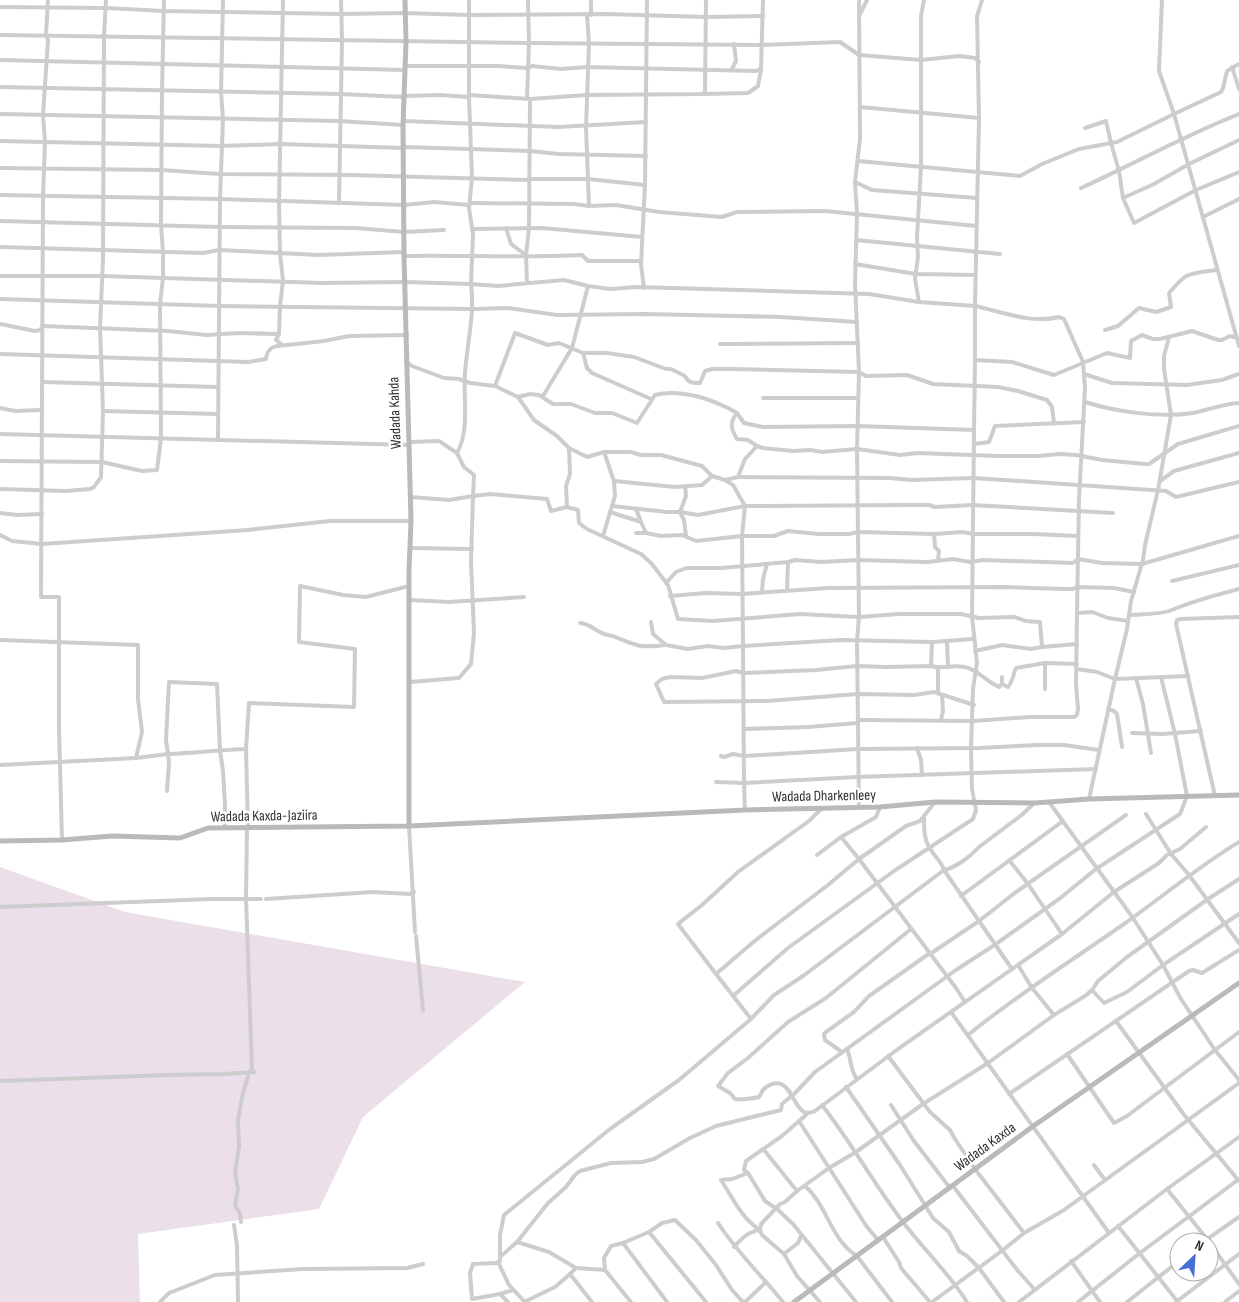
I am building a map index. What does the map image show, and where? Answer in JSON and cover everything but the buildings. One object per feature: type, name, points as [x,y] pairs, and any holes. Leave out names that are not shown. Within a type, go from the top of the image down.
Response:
[{"type":"main road","name":"Wadada Kahda","points":[[405,0],[404,254],[411,521],[409,586],[409,826]]},
{"type":"main road","name":"Wadada Dharkenleey","points":[[409,826],[745,810],[859,808],[935,802],[1035,803],[1089,799],[1239,795]]},
{"type":"main road","name":"Wadada Kaxda-Jaziira","points":[[0,841],[62,840],[112,836],[180,838],[208,828],[409,826]]},
{"type":"main road","name":"Wadada Kaxda","points":[[794,1302],[1032,1127],[1239,983]]},
{"type":"street","points":[[48,0],[46,35],[48,40],[43,115],[45,169],[43,196],[41,597],[60,597],[59,729],[62,840]]},
{"type":"street","points":[[0,489],[66,491],[94,487],[100,480],[102,462],[102,357],[100,327],[103,250],[103,116],[106,0]]},
{"type":"street","points":[[0,461],[42,463],[102,462],[142,471],[157,470],[161,438],[160,304],[163,278],[161,170],[164,0]]},
{"type":"street","points":[[218,439],[223,0]]},
{"type":"street","points":[[282,345],[276,340],[279,334],[283,281],[280,253],[279,202],[283,0]]},
{"type":"street","points":[[339,203],[341,0]]},
{"type":"street","points":[[457,453],[461,446],[464,430],[465,381],[473,309],[471,284],[472,229],[470,204],[472,178],[469,0]]},
{"type":"street","points":[[527,283],[526,255],[530,151],[528,0]]},
{"type":"street","points":[[589,206],[586,127],[591,0]]},
{"type":"street","points":[[644,288],[641,261],[646,156],[647,0]]},
{"type":"street","points":[[704,94],[706,0]]},
{"type":"street","points":[[0,87],[404,97],[440,95],[510,99],[587,95],[748,93],[758,86],[761,68],[763,0]]},
{"type":"street","points":[[859,0],[860,139],[855,182],[857,213],[855,264],[859,372],[857,449],[859,617],[857,640],[857,777],[859,808]]},
{"type":"street","points":[[859,16],[867,0]]},
{"type":"street","points":[[919,302],[916,274],[921,167],[920,16],[924,0]]},
{"type":"street","points":[[733,996],[788,948],[877,883],[973,819],[976,810],[971,774],[973,689],[977,663],[972,616],[972,505],[974,478],[979,118],[977,16],[982,0]]},
{"type":"street","points":[[1162,0],[1159,71],[1189,164],[1239,346]]},
{"type":"street","points":[[0,8],[106,8],[164,11],[341,14],[762,16]]},
{"type":"street","points":[[0,34],[589,44],[706,43],[762,45],[840,42],[858,55],[921,60],[959,56],[975,58],[979,62]]},
{"type":"street","points":[[732,69],[736,61],[734,44]]},
{"type":"street","points":[[0,60],[341,68],[528,68],[532,66],[561,69],[587,67],[756,71],[761,68]]},
{"type":"street","points":[[858,161],[1020,176],[1042,164],[1079,149],[1117,142],[1221,92],[1224,88],[1226,71],[1239,64]]},
{"type":"street","points":[[1232,67],[1239,87]]},
{"type":"street","points":[[860,107],[979,118]]},
{"type":"street","points":[[0,114],[404,123],[420,120],[470,124],[586,127],[609,123],[646,122]]},
{"type":"street","points":[[1081,188],[1206,127],[1239,114]]},
{"type":"street","points":[[1085,128],[1106,121],[1119,171],[1123,198],[1134,223],[1196,190],[1239,172]]},
{"type":"street","points":[[1123,198],[1239,140]]},
{"type":"street","points":[[0,141],[221,146],[280,144],[340,145],[646,156]]},
{"type":"street","points":[[0,168],[161,170],[220,174],[340,174],[588,180],[645,185]]},
{"type":"street","points":[[855,182],[872,190],[977,198]]},
{"type":"street","points":[[0,195],[404,205],[434,202],[616,205],[722,216],[737,212],[825,211],[976,226]]},
{"type":"street","points":[[1203,217],[1239,199]]},
{"type":"street","points":[[0,222],[356,228],[404,232],[444,230]]},
{"type":"street","points":[[506,228],[511,244],[526,255]]},
{"type":"street","points":[[472,229],[528,228],[642,237]]},
{"type":"street","points":[[856,240],[1000,254]]},
{"type":"street","points":[[0,248],[203,253],[219,250],[318,255],[404,254],[501,257],[582,255],[588,261],[641,261]]},
{"type":"street","points":[[855,264],[916,274],[976,275]]},
{"type":"street","points":[[1105,330],[1118,326],[1139,308],[1156,312],[1171,307],[1169,293],[1183,277],[1190,274],[1217,270]]},
{"type":"street","points":[[0,276],[102,276],[322,283],[405,282],[498,286],[564,280],[610,289],[644,288],[870,294],[919,302],[975,306],[1032,320],[1046,320],[1059,317],[1064,319],[1083,362],[1085,402],[1078,536],[1077,714],[1074,717],[1030,717],[972,721],[858,721],[744,730]]},
{"type":"street","points":[[543,396],[572,348],[588,286]]},
{"type":"street","points":[[0,299],[220,306],[508,308],[557,315],[781,318],[858,322]]},
{"type":"street","points":[[0,324],[35,331],[40,330],[42,326]]},
{"type":"street","points":[[42,326],[100,327],[207,334],[279,334]]},
{"type":"street","points":[[976,360],[1012,362],[1054,375],[1107,353],[1130,358],[1131,341],[1142,335],[1153,339],[1192,331],[1218,340],[1237,336]]},
{"type":"street","points":[[495,386],[515,333],[548,345],[559,343],[583,354],[607,353],[634,357],[666,369],[671,369],[685,376],[686,380],[693,383],[700,383],[705,371],[712,370],[859,372],[866,376],[907,375],[933,384],[998,387],[1047,400],[1052,407],[1054,423]]},
{"type":"street","points":[[0,354],[259,361],[266,359],[268,350],[271,347],[282,345],[324,341],[349,336],[407,335]]},
{"type":"street","points":[[1089,799],[1098,750],[1160,480],[1171,415],[1164,356],[1169,337]]},
{"type":"street","points":[[720,344],[858,343]]},
{"type":"street","points":[[583,354],[587,368],[592,373],[652,399]]},
{"type":"street","points":[[406,362],[444,378],[495,386],[518,396],[534,420],[557,436],[569,448],[587,457],[604,452],[661,455],[690,461],[702,466],[712,476],[733,485],[745,506],[742,536],[745,810]]},
{"type":"street","points":[[1084,374],[1112,383],[1186,384],[1222,380],[1239,374]]},
{"type":"street","points":[[42,382],[218,387]]},
{"type":"street","points":[[518,396],[530,394],[543,396],[544,399],[553,404],[571,404],[595,413],[612,413],[638,423],[652,399],[656,395],[661,394],[696,395],[724,405],[737,414],[744,423],[763,427],[858,426],[974,430]]},
{"type":"street","points":[[763,398],[858,398]]},
{"type":"street","points":[[1085,402],[1107,409],[1171,415],[1194,413],[1239,403]]},
{"type":"street","points":[[0,408],[15,411],[42,410]]},
{"type":"street","points":[[102,411],[217,414]]},
{"type":"street","points":[[737,414],[731,421],[731,430],[737,439],[748,440],[757,446],[793,451],[810,450],[822,452],[857,449],[900,455],[917,453],[1038,456],[1059,454],[1145,464],[1149,464],[1178,444],[1239,426]]},
{"type":"street","points":[[974,444],[988,442],[995,426],[1084,422]]},
{"type":"street","points":[[0,434],[409,444],[439,441],[457,453],[464,468],[474,475],[472,548],[474,632],[471,664],[459,678],[410,682]]},
{"type":"street","points":[[738,477],[745,459],[757,446]]},
{"type":"street","points":[[567,507],[566,486],[570,474],[569,448]]},
{"type":"street","points":[[603,536],[615,496],[614,481],[604,452]]},
{"type":"street","points":[[1160,480],[1174,471],[1239,453]]},
{"type":"street","points":[[614,481],[685,486],[702,485],[712,476]]},
{"type":"street","points":[[725,480],[738,477],[890,478],[911,480],[974,478],[1158,490],[1166,491],[1176,497],[1239,482]]},
{"type":"street","points":[[685,486],[686,496],[680,512],[684,520],[686,536]]},
{"type":"street","points":[[410,497],[449,500],[490,494],[547,499],[551,510],[567,507],[578,510],[579,523],[587,529],[641,554],[652,564],[666,583],[678,619],[728,621],[742,618],[816,614],[859,617],[899,614],[961,614],[992,618],[1014,617],[1026,621],[1040,622],[1042,647]]},
{"type":"street","points":[[612,506],[698,515],[745,506],[929,505],[935,508],[972,505],[1113,513]]},
{"type":"street","points":[[636,509],[646,533]]},
{"type":"street","points":[[610,512],[641,522]]},
{"type":"street","points":[[0,513],[17,516],[42,514]]},
{"type":"street","points":[[0,535],[12,541],[42,544],[248,530],[330,521],[411,521]]},
{"type":"street","points":[[636,533],[686,536],[696,541],[742,536],[774,536],[788,531],[818,534],[849,534],[858,532],[934,534],[963,532],[973,534],[1078,536]]},
{"type":"street","points":[[934,534],[935,547],[939,551],[938,561]]},
{"type":"street","points":[[666,583],[676,572],[686,568],[722,568],[795,560],[821,562],[858,560],[938,561],[953,559],[973,562],[984,560],[1073,563],[1078,559],[1102,563],[1142,564],[1239,536]]},
{"type":"street","points":[[410,548],[472,548]]},
{"type":"street","points":[[787,590],[788,562]]},
{"type":"street","points":[[762,592],[767,564]]},
{"type":"street","points":[[1172,582],[1239,565]]},
{"type":"street","points":[[241,1222],[240,1214],[235,1205],[238,1189],[235,1173],[239,1146],[238,1120],[242,1097],[252,1069],[246,898],[248,828],[246,748],[249,704],[354,707],[355,649],[299,642],[300,586],[343,595],[366,597],[409,586]]},
{"type":"street","points":[[670,596],[892,586],[1065,590],[1077,587],[1114,588],[1134,592]]},
{"type":"street","points":[[1129,615],[1173,610],[1189,603],[1239,589]]},
{"type":"street","points":[[409,600],[449,602],[524,596]]},
{"type":"street","points":[[1077,613],[1092,612],[1108,618],[1128,621]]},
{"type":"street","points":[[1215,796],[1176,624],[1177,620],[1239,617]]},
{"type":"street","points":[[651,622],[653,634],[666,644]]},
{"type":"street","points":[[580,623],[589,624],[602,633],[624,642],[644,647],[666,644],[688,649],[708,646],[724,648],[780,645],[832,640],[947,642],[974,639]]},
{"type":"street","points":[[0,640],[138,645],[138,699],[142,732],[136,758]]},
{"type":"street","points":[[931,666],[932,642]]},
{"type":"street","points":[[947,642],[948,667]]},
{"type":"street","points":[[975,651],[1002,645],[1030,649],[1077,644]]},
{"type":"street","points":[[1002,684],[1008,687],[1010,685],[1016,668],[1045,663],[1077,666],[1115,679],[1188,676]]},
{"type":"street","points":[[1045,663],[1045,688]]},
{"type":"street","points":[[974,705],[940,694],[858,694],[743,702],[664,702],[656,684],[662,679],[670,677],[702,678],[736,672],[743,674],[857,666],[931,666],[938,668],[961,666],[976,671],[995,686],[999,687],[1002,684]]},
{"type":"street","points":[[938,668],[943,708],[941,720]]},
{"type":"street","points":[[500,1257],[516,1242],[548,1203],[580,1171],[611,1163],[642,1162],[654,1159],[690,1138],[716,1126],[781,1110],[782,1104],[815,1072],[946,976],[996,944],[1059,899],[1096,869],[1180,814],[1187,796],[1161,676]]},
{"type":"street","points":[[1002,677],[1002,684]]},
{"type":"street","points":[[1136,678],[1143,704],[1151,753]]},
{"type":"street","points":[[167,791],[169,762],[166,740],[169,682],[217,684],[220,750],[224,771],[225,828]]},
{"type":"street","points":[[1108,709],[1114,710],[1117,714],[1122,747]]},
{"type":"street","points":[[1132,734],[1175,734],[1201,731]]},
{"type":"street","points":[[721,756],[858,749],[1064,745],[1098,750]]},
{"type":"street","points":[[0,765],[136,758],[246,748]]},
{"type":"street","points":[[917,748],[921,760],[922,775]]},
{"type":"street","points":[[716,782],[744,783],[857,777],[1096,769]]},
{"type":"street","points":[[716,974],[757,939],[859,859],[906,826],[924,818],[935,802]]},
{"type":"street","points":[[799,1121],[867,1227],[900,1262],[901,1268],[931,1302],[1024,1233],[1084,1196],[1239,1082],[1193,1016],[1133,918],[1049,802]]},
{"type":"street","points":[[498,1262],[500,1261],[500,1235],[504,1215],[610,1129],[679,1080],[751,1019],[774,995],[803,976],[944,870],[951,869],[974,853],[1035,803]]},
{"type":"street","points":[[816,855],[841,837],[876,817],[880,807]]},
{"type":"street","points":[[751,1019],[678,924],[738,872],[795,832],[821,809]]},
{"type":"street","points":[[1146,814],[1171,854],[1208,899],[1239,943]]},
{"type":"street","points":[[842,1052],[825,1040],[824,1034],[854,1012],[869,996],[979,921],[1080,846],[1126,815]]},
{"type":"street","points":[[924,818],[925,835],[929,848],[942,864],[961,896],[1012,969]]},
{"type":"street","points":[[961,896],[1063,821]]},
{"type":"street","points":[[409,826],[415,934],[423,1010]]},
{"type":"street","points":[[911,929],[826,998],[788,1022],[748,1058],[728,1073],[718,1086],[730,1093],[735,1100],[758,1097],[763,1089],[773,1084],[781,1084],[789,1090],[799,1107],[810,1114],[888,1056],[1062,934],[1114,892],[1180,848],[1206,826]]},
{"type":"street","points":[[841,837],[965,1002]]},
{"type":"street","points":[[968,1035],[1133,918],[1189,875],[1239,842]]},
{"type":"street","points":[[1009,860],[1062,934]]},
{"type":"street","points":[[760,1230],[761,1224],[780,1204],[797,1191],[924,1104],[988,1063],[1092,990],[1108,972],[1208,899],[1239,879]]},
{"type":"street","points":[[266,899],[373,892],[410,894],[414,892]]},
{"type":"street","points":[[0,907],[261,899]]},
{"type":"street","points":[[1092,990],[1104,1003],[1127,992],[1163,965],[1239,914]]},
{"type":"street","points":[[1009,1094],[1192,970],[1199,973],[1206,972],[1239,950]]},
{"type":"street","points":[[1018,965],[1032,988],[1054,1015]]},
{"type":"street","points":[[950,1012],[1110,1232]]},
{"type":"street","points":[[1078,1302],[1140,1253],[1239,1180],[1164,1088],[1116,1021]]},
{"type":"street","points":[[1067,1054],[1114,1123],[1239,1032]]},
{"type":"street","points":[[847,1049],[851,1069],[857,1079]]},
{"type":"street","points":[[888,1056],[924,1104],[950,1130],[975,1169],[1024,1233]]},
{"type":"street","points":[[0,1081],[255,1072]]},
{"type":"street","points":[[846,1087],[880,1135],[936,1222],[949,1232],[959,1251],[979,1268],[1004,1302]]},
{"type":"street","points":[[822,1105],[834,1119],[903,1222],[956,1284],[967,1302]]},
{"type":"street","points":[[891,1105],[900,1121],[951,1187],[1036,1290]]},
{"type":"street","points":[[806,1113],[806,1115],[764,1150],[746,1161],[744,1170],[748,1173],[765,1201],[793,1224],[856,1302]]},
{"type":"street","points":[[1019,1302],[1167,1189],[1239,1137]]},
{"type":"street","points":[[764,1150],[797,1191]]},
{"type":"street","points":[[1094,1165],[1105,1180]]},
{"type":"street","points":[[748,1173],[732,1179],[721,1180],[738,1209],[749,1223],[760,1230],[767,1240],[784,1254],[797,1276],[820,1302]]},
{"type":"street","points":[[805,1186],[822,1206],[824,1214],[843,1244],[850,1252],[857,1256],[892,1302]]},
{"type":"street","points":[[1167,1189],[1199,1232]]},
{"type":"street","points":[[1218,1232],[1239,1217]]},
{"type":"street","points":[[631,1302],[605,1270],[604,1258],[611,1246],[650,1232],[662,1223],[676,1220],[696,1240],[716,1265],[732,1290],[744,1302],[766,1282]]},
{"type":"street","points":[[718,1223],[734,1247],[783,1302]]},
{"type":"street","points":[[234,1225],[237,1245],[238,1302]]},
{"type":"street","points":[[1118,1226],[1177,1302],[1239,1254]]},
{"type":"street","points":[[734,1247],[754,1230],[760,1230]]},
{"type":"street","points":[[650,1232],[706,1302]]},
{"type":"street","points":[[784,1254],[798,1243],[801,1236]]},
{"type":"street","points":[[516,1242],[549,1252],[576,1268],[605,1270]]},
{"type":"street","points":[[623,1243],[667,1302]]},
{"type":"street","points":[[1219,1258],[1239,1284]]},
{"type":"street","points":[[1071,1261],[1100,1302]]},
{"type":"street","points":[[498,1262],[513,1290],[524,1302],[555,1287],[576,1268]]},
{"type":"street","points":[[498,1262],[473,1264],[470,1273],[472,1301],[513,1290]]},
{"type":"street","points":[[160,1302],[169,1293],[215,1275],[237,1272],[259,1273],[347,1268],[407,1268],[423,1264]]},
{"type":"street","points":[[1127,1302],[1169,1269]]},
{"type":"street","points":[[570,1274],[592,1302]]},
{"type":"street","points":[[1225,1302],[1239,1291]]},
{"type":"street","points":[[500,1294],[508,1302]]},
{"type":"shaded area","points":[[0,867],[125,912],[525,982],[363,1117],[319,1209],[138,1234],[140,1302],[0,1302]]}]
